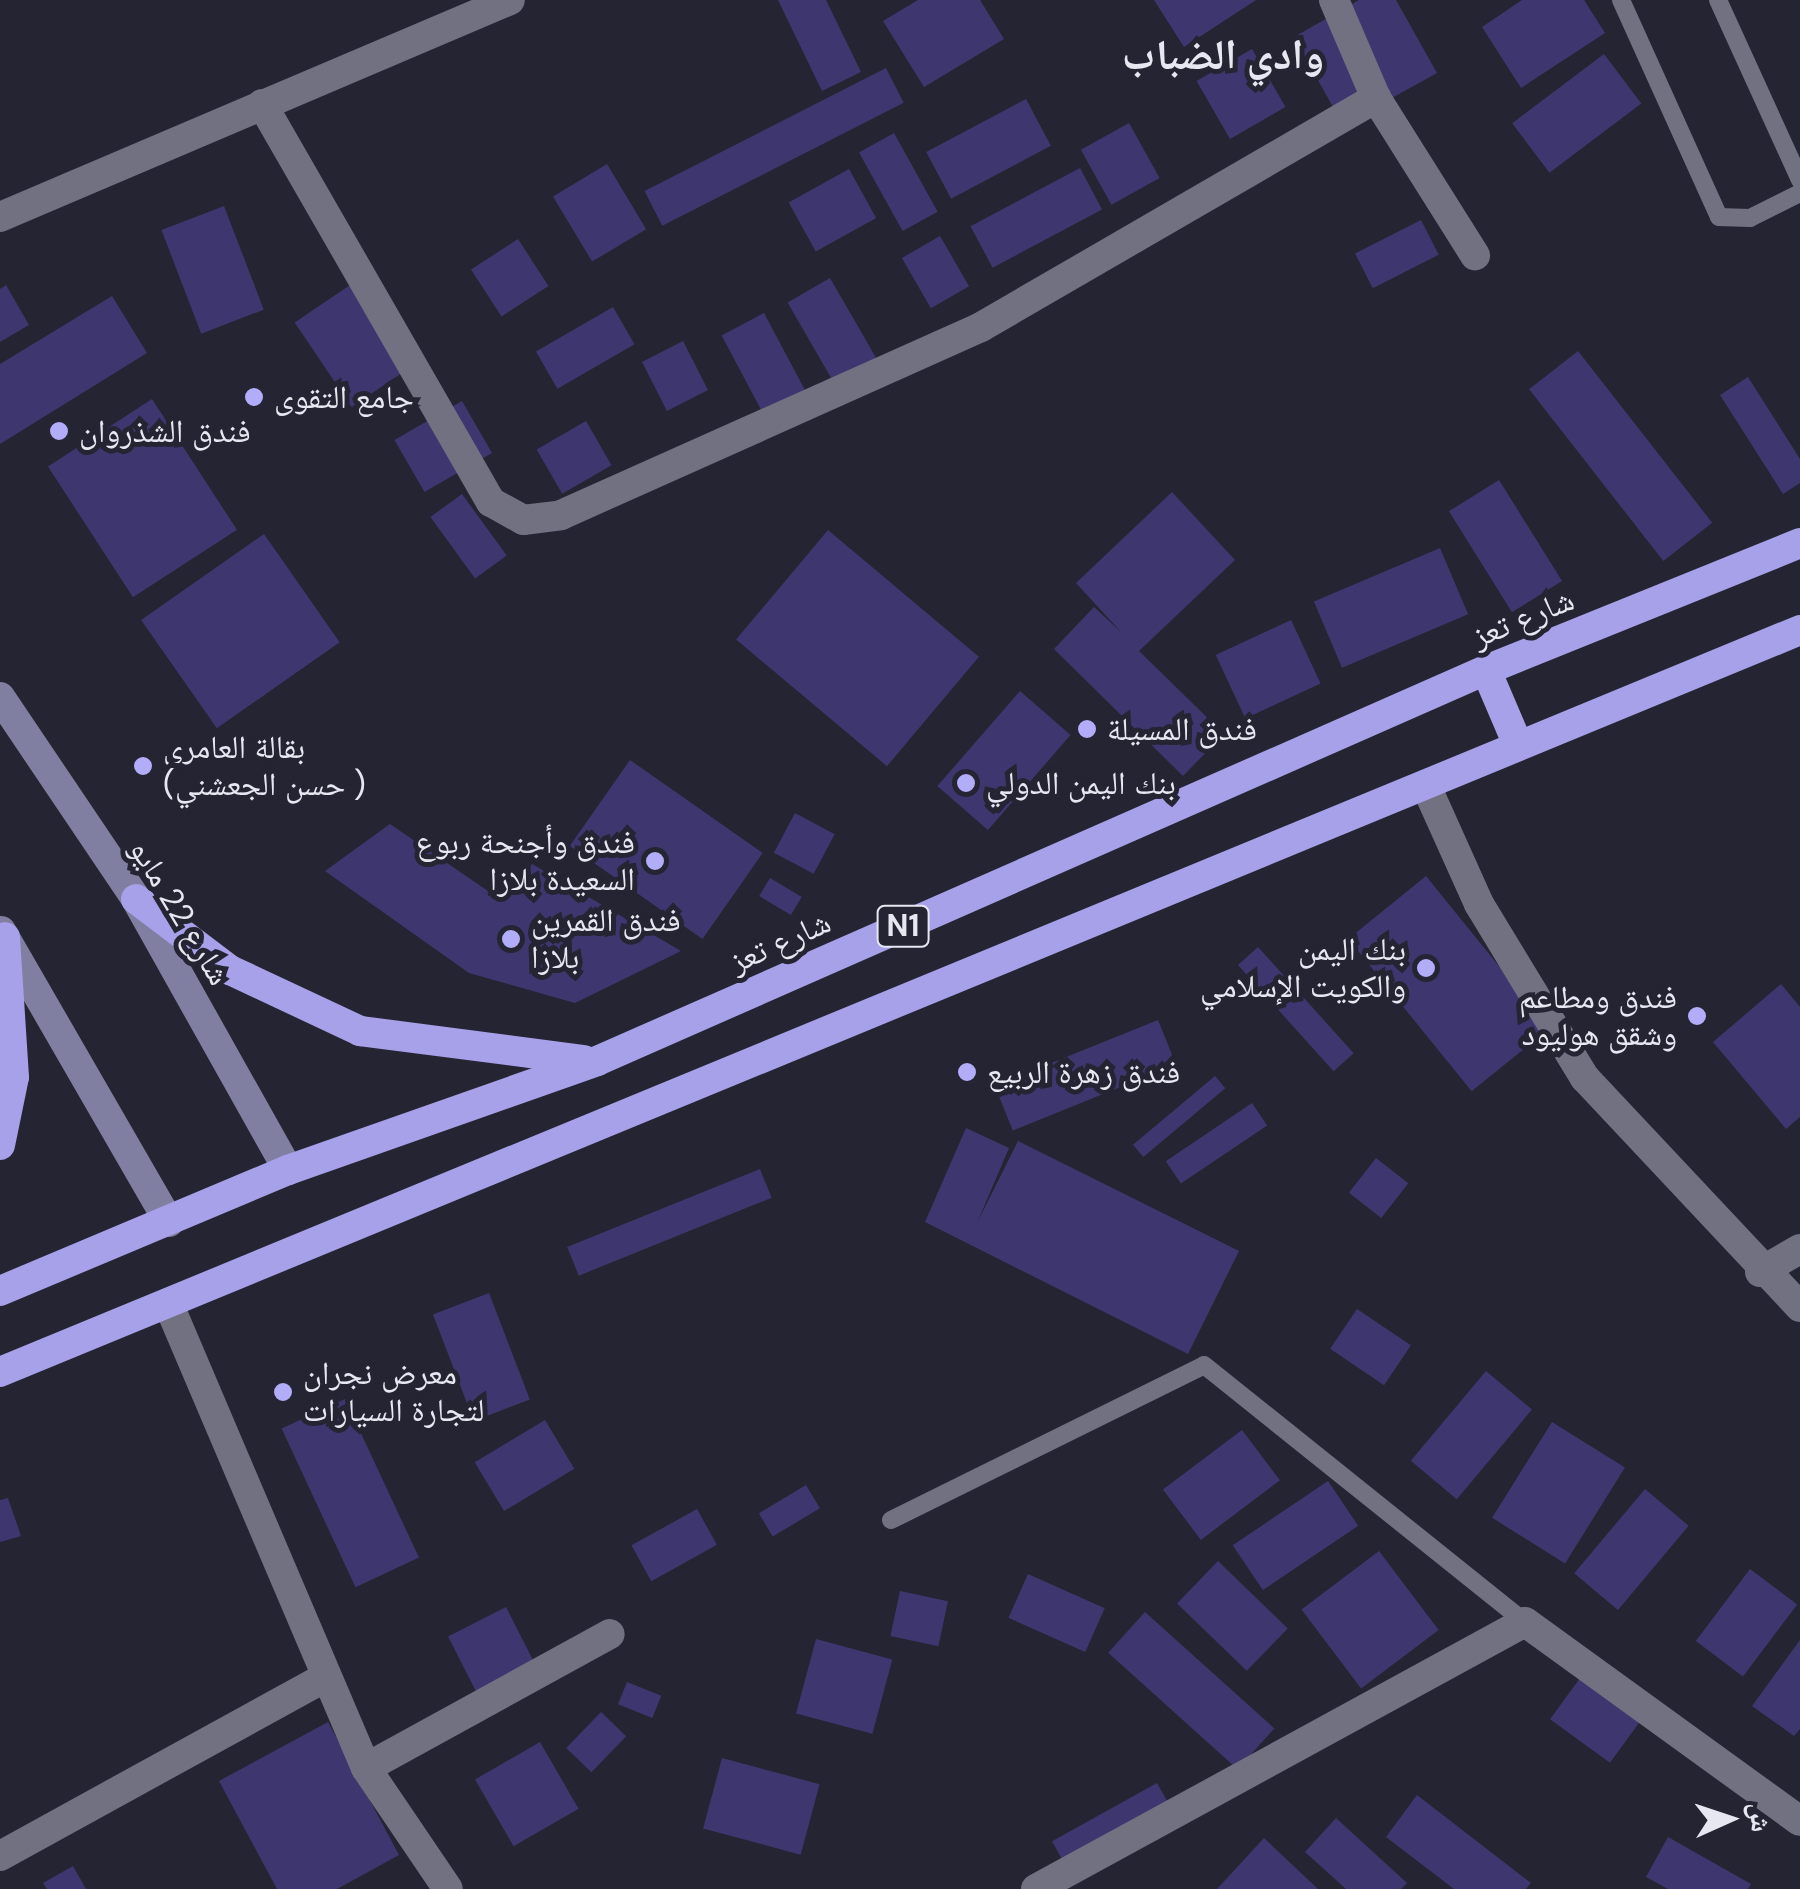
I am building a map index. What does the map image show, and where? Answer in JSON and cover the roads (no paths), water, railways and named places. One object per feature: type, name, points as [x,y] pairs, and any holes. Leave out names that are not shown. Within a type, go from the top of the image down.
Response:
[{"type":"highway","name":"شارع تعز","points":[[0,1291],[288,1170],[596,1061],[1486,670],[1800,544]]},
{"type":"highway","name":"N1","points":[[0,1372],[1800,630]]},
{"type":"highway","points":[[1486,670],[1518,744]]},
{"type":"highway","points":[[136,899],[230,970],[360,1031],[494,1055],[596,1061]]},
{"type":"highway","points":[[0,1145],[14,1077],[2,933]]},
{"type":"main road","name":"شارع 22 مايو","points":[[0,697],[136,899],[288,1170]]},
{"type":"main road","points":[[2,933],[169,1222]]},
{"type":"street","points":[[0,217],[510,0]]},
{"type":"street","points":[[1334,0],[1376,98],[1474,255]]},
{"type":"street","points":[[262,104],[492,502],[523,520],[561,515],[981,328],[1376,98]]},
{"type":"street","points":[[1426,786],[1480,904],[1585,1078],[1760,1272],[1800,1307]]},
{"type":"street","points":[[1760,1272],[1800,1249]]},
{"type":"street","points":[[168,1303],[366,1768],[448,1889]]},
{"type":"street","points":[[1036,1889],[1525,1622],[1800,1821]]},
{"type":"street","points":[[366,1768],[610,1634]]},
{"type":"street","points":[[0,1856],[326,1677]]},
{"type":"lane","points":[[1621,0],[1719,217],[1750,218],[1800,193]]},
{"type":"lane","points":[[1718,0],[1800,180]]},
{"type":"lane","points":[[890,1520],[1204,1365],[1525,1622]]},
{"type":"place","name":"جامع التقوى","points":[[254,397]]},
{"type":"place","name":"فندق الشذروان","points":[[59,431]]},
{"type":"place","name":"فندق المسيلة","points":[[1087,729]]},
{"type":"place","name":"بقالة العامري (حسن الجعشني )","points":[[143,766]]},
{"type":"place","name":"بنك اليمن الدولي","points":[[966,783]]},
{"type":"place","name":"فندق وأجنحة ربوع السعيدة بلازا","points":[[655,861]]},
{"type":"place","name":"فندق القمرين بلازا","points":[[511,939]]},
{"type":"place","name":"بنك اليمن والكويت الإسلامي","points":[[1426,968]]},
{"type":"place","name":"فندق ومطاعم وشقق هوليود","points":[[1697,1016]]},
{"type":"place","name":"فندق زهرة الربيع","points":[[967,1072]]},
{"type":"place","name":"معرض نجران لتجارة السيارات","points":[[283,1392]]},
{"type":"district","name":"وادي الضباب","points":[[1223,55]]}]
